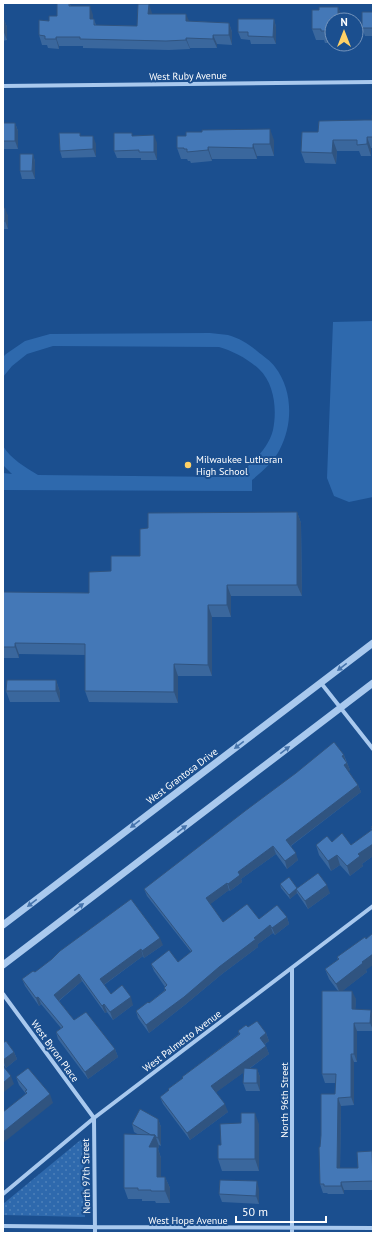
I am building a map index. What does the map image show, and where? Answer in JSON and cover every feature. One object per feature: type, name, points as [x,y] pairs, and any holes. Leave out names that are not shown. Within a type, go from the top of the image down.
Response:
[{"type":"street","name":"West Ruby Avenue","points":[[3,86],[373,82]]},
{"type":"street","name":"West Grantosa Drive","points":[[3,925],[373,643]]},
{"type":"street","points":[[321,683],[373,749]]},
{"type":"street","points":[[3,965],[373,683]]},
{"type":"street","name":"West Palmetto Avenue","points":[[3,1194],[94,1118],[373,906]]},
{"type":"street","name":"North 96th Street","points":[[292,968],[292,1230]]},
{"type":"street","name":"West Byron Place","points":[[3,994],[94,1118]]},
{"type":"street","name":"North 97th Street","points":[[94,1118],[95,1233]]},
{"type":"street","name":"West Hope Avenue","points":[[3,1226],[292,1230],[373,1228]]},
{"type":"shaded area","points":[[373,321],[373,497],[349,502],[334,496],[327,478],[333,322]]},
{"type":"shaded area","points":[[210,333],[232,336],[251,346],[273,365],[281,376],[288,396],[289,418],[284,439],[275,458],[252,480],[252,491],[3,490],[3,473],[12,474],[3,465],[3,446],[14,459],[38,475],[227,477],[243,471],[270,440],[273,430],[275,406],[272,390],[264,375],[250,362],[230,351],[219,347],[53,346],[27,354],[12,366],[3,377],[3,357],[6,354],[25,341],[50,334]]},
{"type":"shaded area","points":[[83,1138],[85,1217],[3,1215],[3,1204]]},
{"type":"building","points":[[57,3],[69,3],[69,6],[90,6],[90,19],[94,19],[94,25],[137,26],[138,4],[149,4],[148,14],[186,14],[186,21],[229,23],[229,35],[213,35],[213,39],[186,38],[186,40],[166,41],[80,39],[80,37],[56,37],[56,39],[45,39],[45,36],[39,35],[39,20],[49,21],[49,16],[57,16]]},
{"type":"building","points":[[319,7],[338,7],[338,12],[324,12],[324,31],[321,31],[321,29],[312,29],[312,10],[319,10]]},
{"type":"building","points":[[364,12],[373,12],[373,28],[364,28]]},
{"type":"building","points":[[238,19],[274,19],[273,37],[248,36],[248,32],[238,32]]},
{"type":"building","points":[[372,115],[373,137],[367,137],[367,144],[357,145],[357,140],[333,140],[332,153],[301,152],[302,132],[318,132],[319,121],[372,120]]},
{"type":"building","points":[[3,123],[15,123],[15,141],[3,141]]},
{"type":"building","points":[[270,129],[270,144],[253,144],[253,148],[208,147],[208,150],[187,152],[187,149],[177,148],[177,136],[186,136],[186,132],[202,132],[202,130]]},
{"type":"building","points":[[59,133],[80,133],[80,136],[93,136],[93,149],[60,151]]},
{"type":"building","points":[[114,133],[132,133],[132,136],[154,135],[154,152],[139,152],[139,150],[114,151]]},
{"type":"building","points":[[20,154],[33,154],[32,171],[20,171]]},
{"type":"building","points":[[3,208],[5,208],[5,221],[3,221]]},
{"type":"building","points":[[297,512],[297,585],[227,585],[227,605],[208,605],[208,665],[174,664],[174,692],[85,691],[85,644],[15,643],[15,647],[3,647],[3,592],[89,593],[89,572],[111,571],[111,556],[140,556],[140,529],[148,528],[148,513]]},
{"type":"building","points":[[7,680],[56,680],[56,691],[6,691]]},
{"type":"building","points":[[334,742],[344,755],[342,756],[347,763],[344,765],[358,785],[286,840],[296,853],[285,861],[273,846],[238,872],[240,875],[206,898],[223,922],[247,904],[259,919],[277,905],[287,917],[272,928],[270,925],[254,938],[256,939],[219,967],[184,997],[146,1025],[136,1011],[166,990],[164,988],[167,985],[151,964],[169,950],[178,962],[192,951],[144,889],[296,773]]},
{"type":"building","points":[[373,829],[373,844],[358,854],[360,856],[347,866],[337,855],[328,861],[316,845],[327,836],[332,842],[342,833],[351,845]]},
{"type":"building","points":[[318,873],[327,885],[305,901],[296,889]]},
{"type":"building","points":[[289,877],[297,888],[289,895],[280,884]]},
{"type":"building","points":[[131,899],[160,938],[142,951],[141,949],[100,979],[111,994],[122,985],[131,997],[110,1012],[104,1004],[102,1006],[79,974],[54,995],[74,1020],[86,1012],[115,1049],[85,1072],[56,1032],[63,1027],[38,997],[36,998],[22,979],[33,971],[35,972],[60,951]]},
{"type":"building","points":[[373,933],[373,954],[336,984],[325,969],[339,959],[337,957]]},
{"type":"building","points":[[322,991],[352,991],[352,1009],[371,1010],[370,1023],[354,1023],[354,1054],[351,1054],[351,1097],[338,1098],[337,1168],[358,1168],[357,1152],[372,1151],[373,1181],[341,1182],[341,1186],[324,1186],[324,1184],[320,1184],[319,1147],[321,1135],[321,1094],[335,1094],[336,1074],[322,1074]]},
{"type":"building","points":[[257,1021],[266,1033],[260,1038],[266,1046],[211,1086],[225,1104],[187,1133],[160,1097],[183,1078],[182,1077],[240,1034],[238,1031],[246,1025],[248,1027]]},
{"type":"building","points":[[6,1041],[14,1052],[3,1060],[3,1043]]},
{"type":"building","points":[[3,1066],[11,1076],[3,1083]]},
{"type":"building","points":[[28,1068],[50,1094],[3,1132],[3,1112],[27,1093],[25,1091],[27,1090],[16,1077]]},
{"type":"building","points":[[244,1068],[257,1069],[257,1083],[243,1083]]},
{"type":"building","points":[[140,1109],[158,1119],[158,1138],[155,1135],[151,1135],[132,1124]]},
{"type":"building","points":[[241,1113],[255,1113],[255,1159],[218,1159],[218,1145],[221,1145],[220,1124],[241,1123]]},
{"type":"building","points":[[124,1134],[155,1135],[149,1147],[157,1147],[157,1177],[165,1177],[165,1191],[124,1188]]},
{"type":"building","points":[[220,1180],[257,1181],[256,1196],[219,1194]]},
{"type":"place","name":"Milwaukee Lutheran High School","points":[[188,465]]}]
